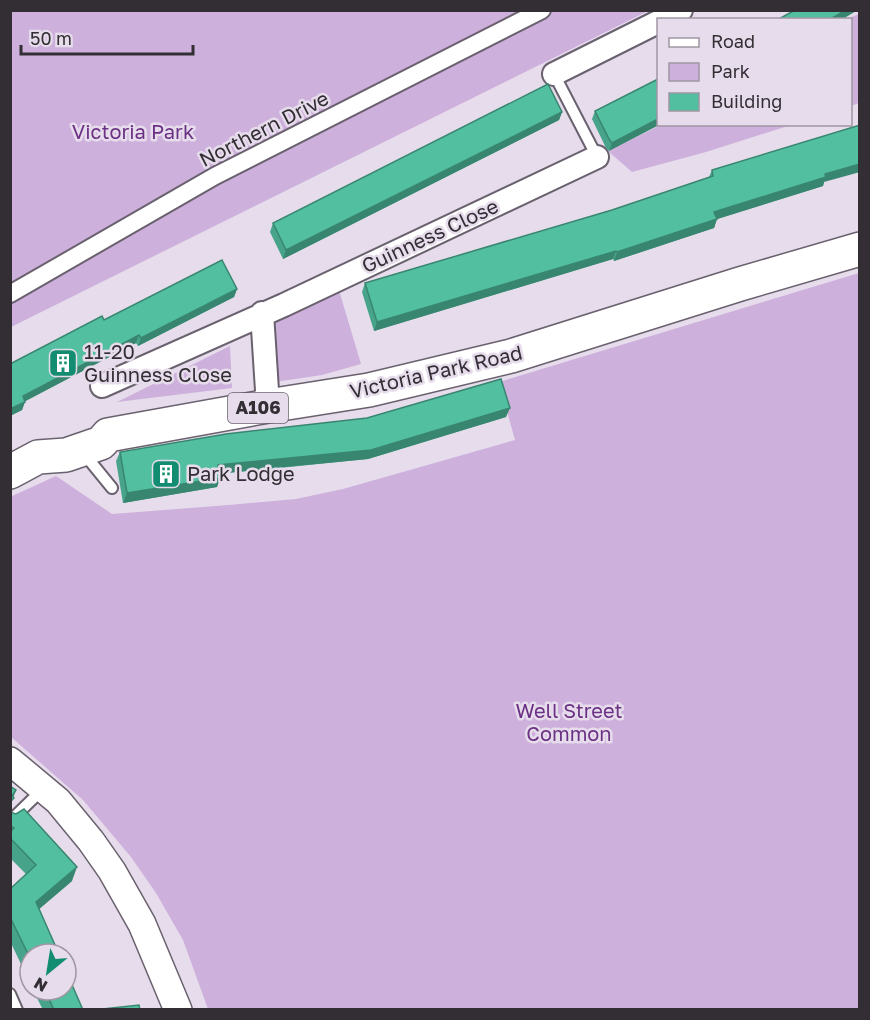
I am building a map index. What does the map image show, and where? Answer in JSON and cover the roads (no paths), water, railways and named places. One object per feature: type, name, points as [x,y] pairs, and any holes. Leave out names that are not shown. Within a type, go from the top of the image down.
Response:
[{"type":"main road","name":"Victoria Park Road","points":[[10,472],[38,457],[66,455],[87,449],[101,443],[108,435],[369,390],[511,356],[860,249]]},
{"type":"street","name":"Northern Drive","points":[[10,294],[215,176],[542,10]]},
{"type":"street","points":[[667,18],[681,10]]},
{"type":"street","points":[[554,74],[657,22]]},
{"type":"street","name":"Guinness Close","points":[[102,386],[284,304],[597,157]]},
{"type":"street","points":[[262,313],[268,406]]},
{"type":"street","points":[[10,761],[58,801],[112,871],[142,924],[178,1010]]},
{"type":"lane","points":[[554,74],[597,157]]},
{"type":"lane","points":[[87,449],[90,461],[112,488]]},
{"type":"lane","points":[[10,820],[44,788]]},
{"type":"lane","points":[[10,994],[17,1010]]},
{"type":"place","name":"11-20 Guinness Close","points":[[63,363]]},
{"type":"place","name":"Park Lodge","points":[[166,474]]},
{"type":"park label","name":"Victoria Park","points":[[133,132]]},
{"type":"park label","name":"Well Street Common","points":[[569,722]]}]
